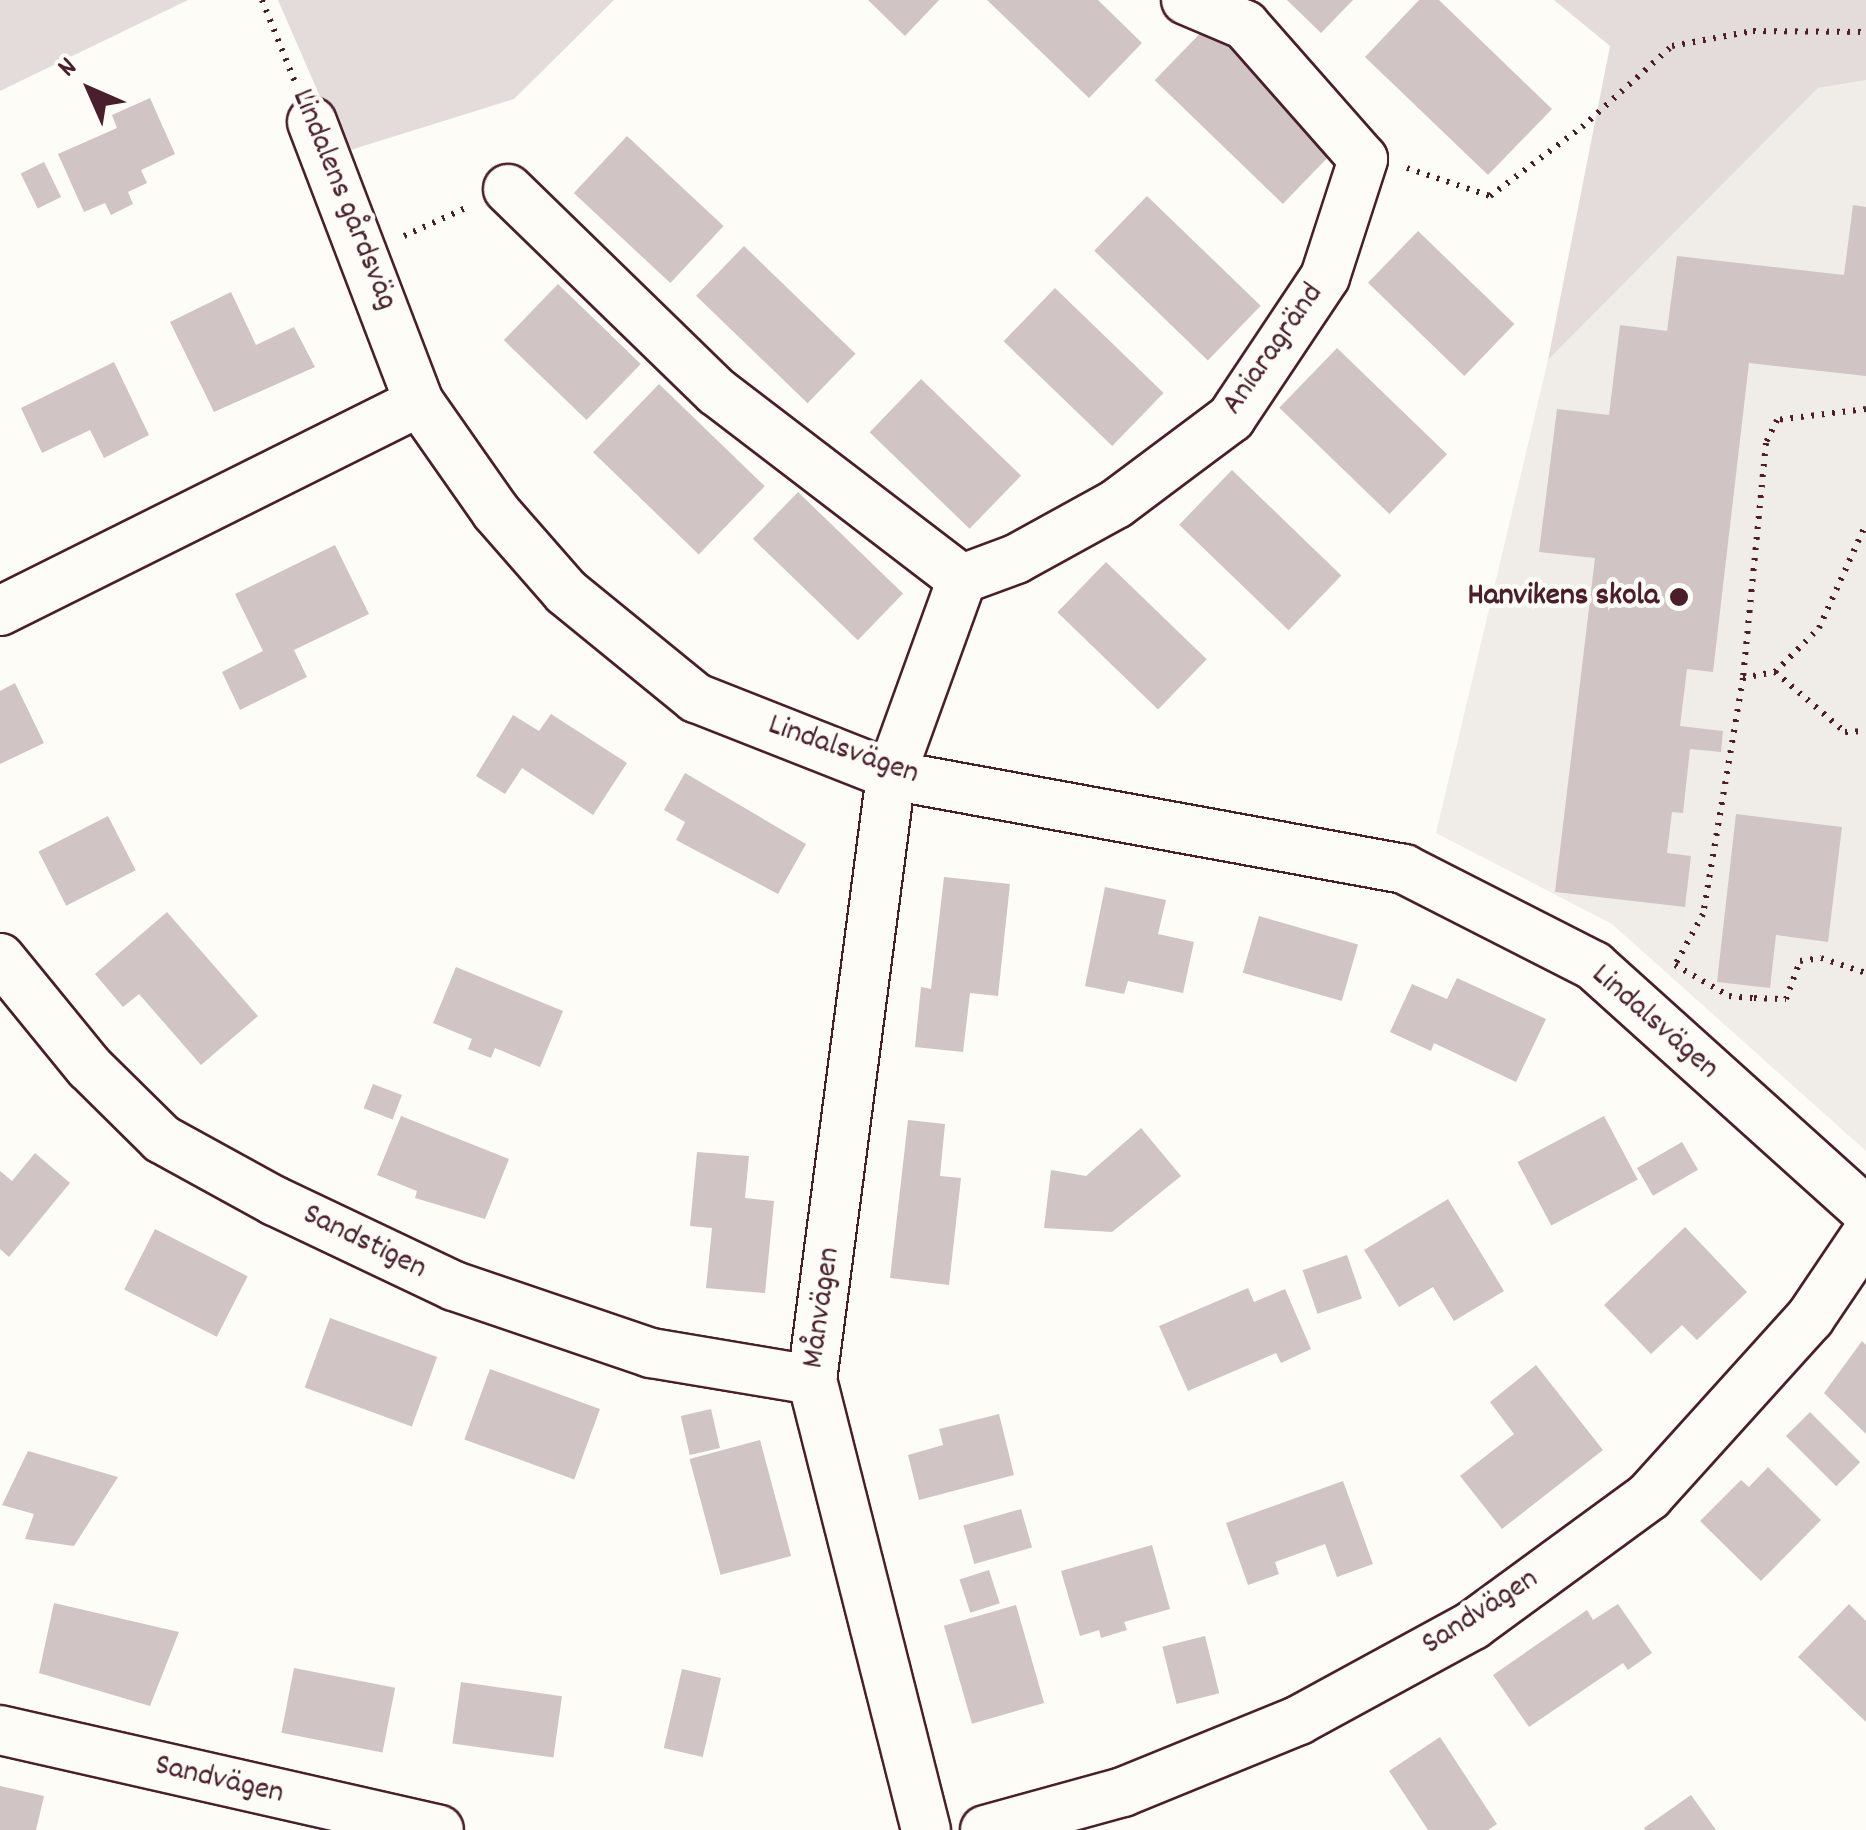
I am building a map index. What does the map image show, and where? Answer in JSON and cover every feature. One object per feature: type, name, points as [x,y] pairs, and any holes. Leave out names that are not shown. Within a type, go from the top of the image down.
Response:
[{"type":"street","points":[[1186,0],[1246,25],[1363,160]]},
{"type":"street","name":"Lindalens gårdsväg","points":[[312,122],[419,402]]},
{"type":"street","name":"Aniaragränd","points":[[962,579],[1016,559],[1116,504],[1230,418],[1325,277],[1363,160]]},
{"type":"street","points":[[508,189],[717,392],[962,579],[891,774]]},
{"type":"street","points":[[0,611],[419,402]]},
{"type":"street","name":"Lindalsvägen","points":[[419,402],[496,512],[566,592],[696,698],[891,774],[1404,869],[1594,966],[1866,1211]]},
{"type":"street","name":"Månvägen","points":[[891,774],[812,1380],[926,1830]]},
{"type":"street","name":"Sandstigen","points":[[0,958],[89,1067],[162,1139],[274,1200],[454,1286],[650,1353],[812,1380]]},
{"type":"street","name":"Sandvägen","points":[[985,1830],[1124,1792],[1299,1720],[1473,1624],[1650,1496],[1810,1318],[1866,1234]]},
{"type":"street","name":"Sandvägen","points":[[0,1730],[439,1830]]},
{"type":"path","name":"Lindalens gårdsväg","points":[[262,0],[312,122]]},
{"type":"path","points":[[1363,160],[1426,171],[1490,196],[1582,127],[1672,46],[1753,32],[1866,32]]},
{"type":"path","points":[[362,255],[508,189]]},
{"type":"path","points":[[1866,409],[1777,420],[1772,431],[1743,678],[1702,914],[1675,965],[1729,996],[1754,998],[1786,999],[1800,961],[1821,958],[1866,973]]},
{"type":"path","points":[[1743,678],[1775,672],[1819,628],[1866,524]]},
{"type":"path","points":[[1775,672],[1845,732],[1866,731]]},
{"type":"shaded area","points":[[0,0],[188,0],[0,91]]},
{"type":"shaded area","points":[[278,0],[614,0],[514,99],[344,152]]},
{"type":"shaded area","points":[[1554,0],[1866,0],[1866,80],[1818,88],[1548,360],[1610,46]]},
{"type":"shaded area","name":"Hanvikens skola","points":[[1866,80],[1866,1151],[1612,924],[1436,833],[1548,360],[1818,88]]},
{"type":"building","points":[[868,0],[939,0],[905,36]]},
{"type":"building","points":[[987,0],[1098,0],[1142,43],[1089,98]]},
{"type":"building","points":[[1287,0],[1353,0],[1321,33]]},
{"type":"building","points":[[1419,0],[1439,0],[1552,109],[1488,175],[1365,57]]},
{"type":"building","points":[[1211,22],[1339,146],[1283,204],[1155,80]]},
{"type":"building","points":[[150,98],[175,154],[141,170],[147,183],[128,192],[133,204],[111,215],[105,203],[84,212],[58,154],[117,128],[112,115]]},
{"type":"building","points":[[627,136],[724,226],[670,283],[574,193]]},
{"type":"building","points":[[44,162],[61,197],[38,208],[21,173]]},
{"type":"building","points":[[1147,196],[1261,306],[1208,360],[1094,251]]},
{"type":"building","points":[[1853,205],[1866,207],[1866,376],[1749,363],[1713,672],[1687,669],[1680,726],[1723,731],[1721,752],[1690,749],[1683,813],[1672,812],[1667,853],[1691,856],[1685,907],[1555,892],[1595,558],[1539,552],[1557,409],[1609,415],[1620,325],[1667,331],[1677,256],[1844,275]]},
{"type":"building","points":[[1418,231],[1514,324],[1464,376],[1368,283]]},
{"type":"building","points":[[744,246],[855,354],[808,403],[696,296]]},
{"type":"building","points":[[558,284],[641,364],[587,420],[504,340]]},
{"type":"building","points":[[1055,288],[1164,393],[1112,446],[1004,341]]},
{"type":"building","points":[[231,292],[256,345],[294,327],[315,367],[214,412],[170,322]]},
{"type":"building","points":[[1337,348],[1447,454],[1389,514],[1279,408]]},
{"type":"building","points":[[114,362],[149,435],[104,458],[90,430],[42,453],[21,408]]},
{"type":"building","points":[[921,379],[1021,476],[970,529],[870,432]]},
{"type":"building","points":[[659,384],[765,486],[699,554],[593,452]]},
{"type":"building","points":[[1232,470],[1341,576],[1289,630],[1179,525]]},
{"type":"building","points":[[798,492],[903,593],[858,640],[753,539]]},
{"type":"building","points":[[335,545],[369,614],[294,650],[307,677],[240,710],[222,672],[263,651],[235,594]]},
{"type":"building","points":[[1106,562],[1207,659],[1158,710],[1057,612]]},
{"type":"building","points":[[15,683],[44,743],[0,764],[0,691]]},
{"type":"building","points":[[551,714],[627,763],[593,815],[522,768],[505,794],[476,776],[513,715],[539,731]]},
{"type":"building","points":[[685,773],[806,844],[778,894],[676,840],[685,822],[664,810]]},
{"type":"building","points":[[1736,814],[1842,827],[1828,942],[1776,935],[1770,988],[1717,982]]},
{"type":"building","points":[[108,816],[136,870],[66,906],[39,851]]},
{"type":"building","points":[[944,877],[1010,884],[998,996],[970,993],[963,1052],[915,1047],[921,987],[931,989]]},
{"type":"building","points":[[1105,887],[1166,900],[1158,934],[1194,942],[1183,993],[1128,981],[1124,994],[1085,986]]},
{"type":"building","points":[[167,912],[258,1016],[201,1065],[139,994],[123,1007],[95,974]]},
{"type":"building","points":[[1259,916],[1358,944],[1342,1001],[1243,973]]},
{"type":"building","points":[[456,967],[563,1011],[540,1067],[495,1048],[491,1058],[468,1049],[472,1039],[433,1023]]},
{"type":"building","points":[[1457,978],[1546,1019],[1516,1082],[1434,1043],[1431,1051],[1390,1032],[1412,984],[1447,999]]},
{"type":"building","points":[[373,1084],[402,1095],[393,1119],[364,1108]]},
{"type":"building","points":[[401,1116],[509,1159],[485,1219],[415,1198],[417,1191],[377,1175]]},
{"type":"building","points":[[1604,1116],[1638,1180],[1551,1226],[1517,1162]]},
{"type":"building","points":[[908,1120],[945,1124],[940,1176],[961,1178],[949,1285],[890,1278]]},
{"type":"building","points":[[1141,1128],[1181,1176],[1112,1232],[1044,1228],[1051,1170],[1086,1176]]},
{"type":"building","points":[[1682,1142],[1698,1170],[1653,1196],[1637,1168]]},
{"type":"building","points":[[697,1152],[749,1156],[745,1198],[774,1201],[765,1293],[706,1288],[712,1228],[690,1226]]},
{"type":"building","points":[[35,1153],[70,1183],[9,1257],[0,1249],[0,1171],[12,1181]]},
{"type":"building","points":[[1448,1199],[1504,1291],[1454,1321],[1433,1287],[1399,1307],[1364,1250]]},
{"type":"building","points":[[1685,1227],[1747,1292],[1697,1340],[1682,1325],[1651,1354],[1604,1305]]},
{"type":"building","points":[[155,1229],[248,1276],[217,1337],[124,1290]]},
{"type":"building","points":[[1347,1255],[1362,1298],[1318,1314],[1303,1270]]},
{"type":"building","points":[[1248,1288],[1254,1302],[1285,1289],[1311,1349],[1281,1363],[1276,1353],[1188,1391],[1159,1326]]},
{"type":"building","points":[[330,1318],[437,1357],[412,1427],[305,1388]]},
{"type":"building","points":[[1862,1341],[1866,1345],[1866,1434],[1824,1393]]},
{"type":"building","points":[[1536,1365],[1603,1450],[1502,1529],[1460,1476],[1514,1434],[1490,1402]]},
{"type":"building","points":[[490,1369],[600,1409],[574,1479],[464,1439]]},
{"type":"building","points":[[711,1409],[720,1448],[690,1455],[681,1416]]},
{"type":"building","points":[[1810,1412],[1860,1462],[1836,1486],[1786,1436]]},
{"type":"building","points":[[999,1414],[1014,1475],[919,1500],[908,1455],[943,1445],[939,1429]]},
{"type":"building","points":[[760,1440],[791,1556],[721,1575],[689,1459]]},
{"type":"building","points":[[28,1451],[118,1477],[74,1546],[25,1539],[34,1514],[2,1505]]},
{"type":"building","points":[[1768,1467],[1821,1520],[1761,1581],[1700,1521],[1741,1480],[1749,1487]]},
{"type":"building","points":[[1343,1481],[1373,1564],[1337,1577],[1325,1544],[1275,1562],[1279,1574],[1248,1585],[1226,1523]]},
{"type":"building","points":[[1021,1509],[1032,1547],[974,1564],[963,1526]]},
{"type":"building","points":[[1152,1545],[1170,1609],[1124,1622],[1127,1630],[1101,1638],[1099,1630],[1080,1636],[1061,1571]]},
{"type":"building","points":[[989,1570],[1000,1603],[970,1613],[960,1580]]},
{"type":"building","points":[[54,1603],[179,1632],[150,1706],[39,1673]]},
{"type":"building","points":[[1618,1604],[1652,1653],[1628,1670],[1623,1663],[1529,1727],[1493,1675],[1587,1610],[1593,1620]]},
{"type":"building","points":[[1849,1604],[1866,1621],[1866,1722],[1798,1657]]},
{"type":"building","points":[[1016,1605],[1044,1703],[972,1724],[944,1626]]},
{"type":"building","points":[[1205,1636],[1219,1693],[1177,1704],[1162,1647]]},
{"type":"building","points":[[294,1668],[395,1688],[383,1752],[281,1733]]},
{"type":"building","points":[[682,1669],[721,1678],[703,1757],[664,1748]]},
{"type":"building","points":[[461,1682],[562,1696],[553,1758],[452,1743]]},
{"type":"building","points":[[1440,1737],[1497,1824],[1488,1830],[1428,1830],[1389,1771]]},
{"type":"building","points":[[0,1786],[44,1796],[36,1830],[0,1830]]},
{"type":"building","points":[[1691,1795],[1716,1830],[1645,1830],[1644,1828]]},
{"type":"place","name":"Hanvikens skola","points":[[1679,597]]}]
